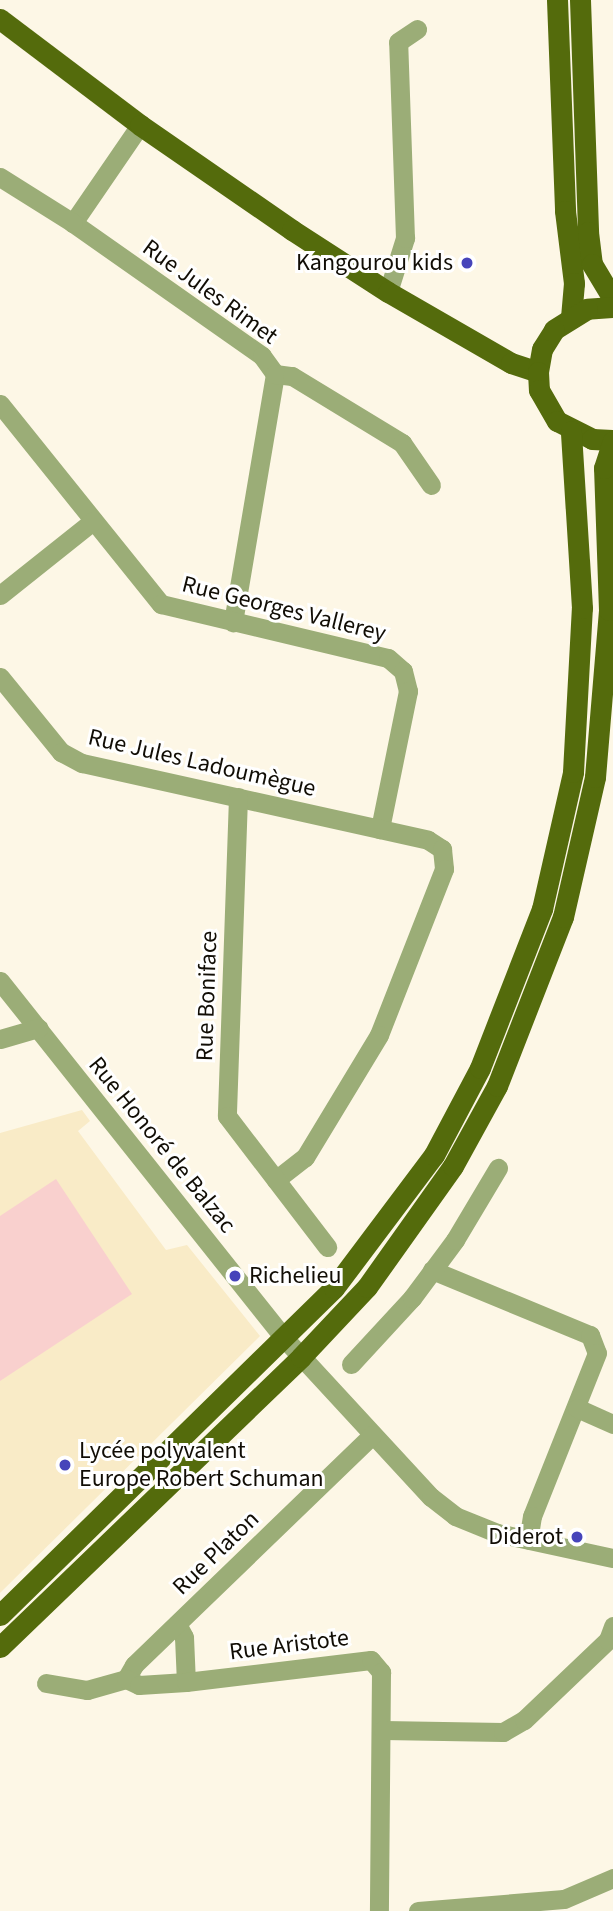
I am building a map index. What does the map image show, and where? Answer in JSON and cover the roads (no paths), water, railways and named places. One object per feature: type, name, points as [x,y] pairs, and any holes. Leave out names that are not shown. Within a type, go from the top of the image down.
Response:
[{"type":"main road","points":[[557,0],[565,211],[574,283],[571,316]]},
{"type":"main road","points":[[580,0],[588,232],[592,264],[613,299]]},
{"type":"main road","points":[[0,19],[140,125],[388,292],[511,363],[538,372]]},
{"type":"main road","points":[[0,1647],[301,1357],[367,1287],[453,1166],[497,1086],[563,917],[595,778],[609,610],[604,468],[613,440],[571,432],[546,406],[538,372],[548,340],[571,316],[587,309],[613,307]]},
{"type":"main road","points":[[0,1615],[285,1339],[386,1225],[434,1156],[480,1068],[542,909],[573,772],[582,608],[571,432]]},
{"type":"street","points":[[388,292],[405,238],[398,42],[417,29]]},
{"type":"street","points":[[73,223],[140,125]]},
{"type":"street","name":"Rue Jules Rimet","points":[[0,177],[73,223],[262,356],[275,374],[233,622]]},
{"type":"street","points":[[275,374],[292,376],[402,443],[431,485]]},
{"type":"street","name":"Rue Georges Vallerey","points":[[0,404],[161,604],[388,657],[403,671],[408,691],[380,829]]},
{"type":"street","points":[[0,595],[93,521]]},
{"type":"street","name":"Rue Jules Ladoumègue","points":[[0,677],[61,752],[82,763],[428,840],[442,849],[444,870],[379,1035],[305,1157],[276,1180]]},
{"type":"street","name":"Rue Boniface","points":[[238,797],[227,1116],[327,1247]]},
{"type":"street","name":"Rue Honoré de Balzac","points":[[0,981],[285,1339],[372,1435],[455,1516],[528,1540],[613,1558]]},
{"type":"street","points":[[0,1039],[38,1028]]},
{"type":"street","points":[[351,1364],[432,1270],[498,1168]]},
{"type":"street","points":[[432,1270],[590,1335],[597,1353],[532,1516],[528,1540]]},
{"type":"street","points":[[576,1408],[613,1424]]},
{"type":"street","name":"Rue Platon","points":[[126,1679],[134,1665],[372,1435]]},
{"type":"street","points":[[177,1624],[184,1637],[186,1682]]},
{"type":"street","points":[[383,1730],[503,1732],[524,1720],[608,1640],[613,1626]]},
{"type":"street","name":"Rue Aristote","points":[[46,1683],[87,1690],[126,1679],[139,1685],[186,1682],[370,1660],[381,1672],[383,1730],[379,1911]]},
{"type":"street","points":[[418,1911],[565,1905],[613,1878]]},
{"type":"place","name":"Kangourou kids","points":[[467,263]]},
{"type":"place","name":"Richelieu","points":[[235,1276]]},
{"type":"place","name":"Lycée polyvalent Europe Robert Schuman","points":[[65,1465]]},
{"type":"place","name":"Diderot","points":[[577,1537]]}]
